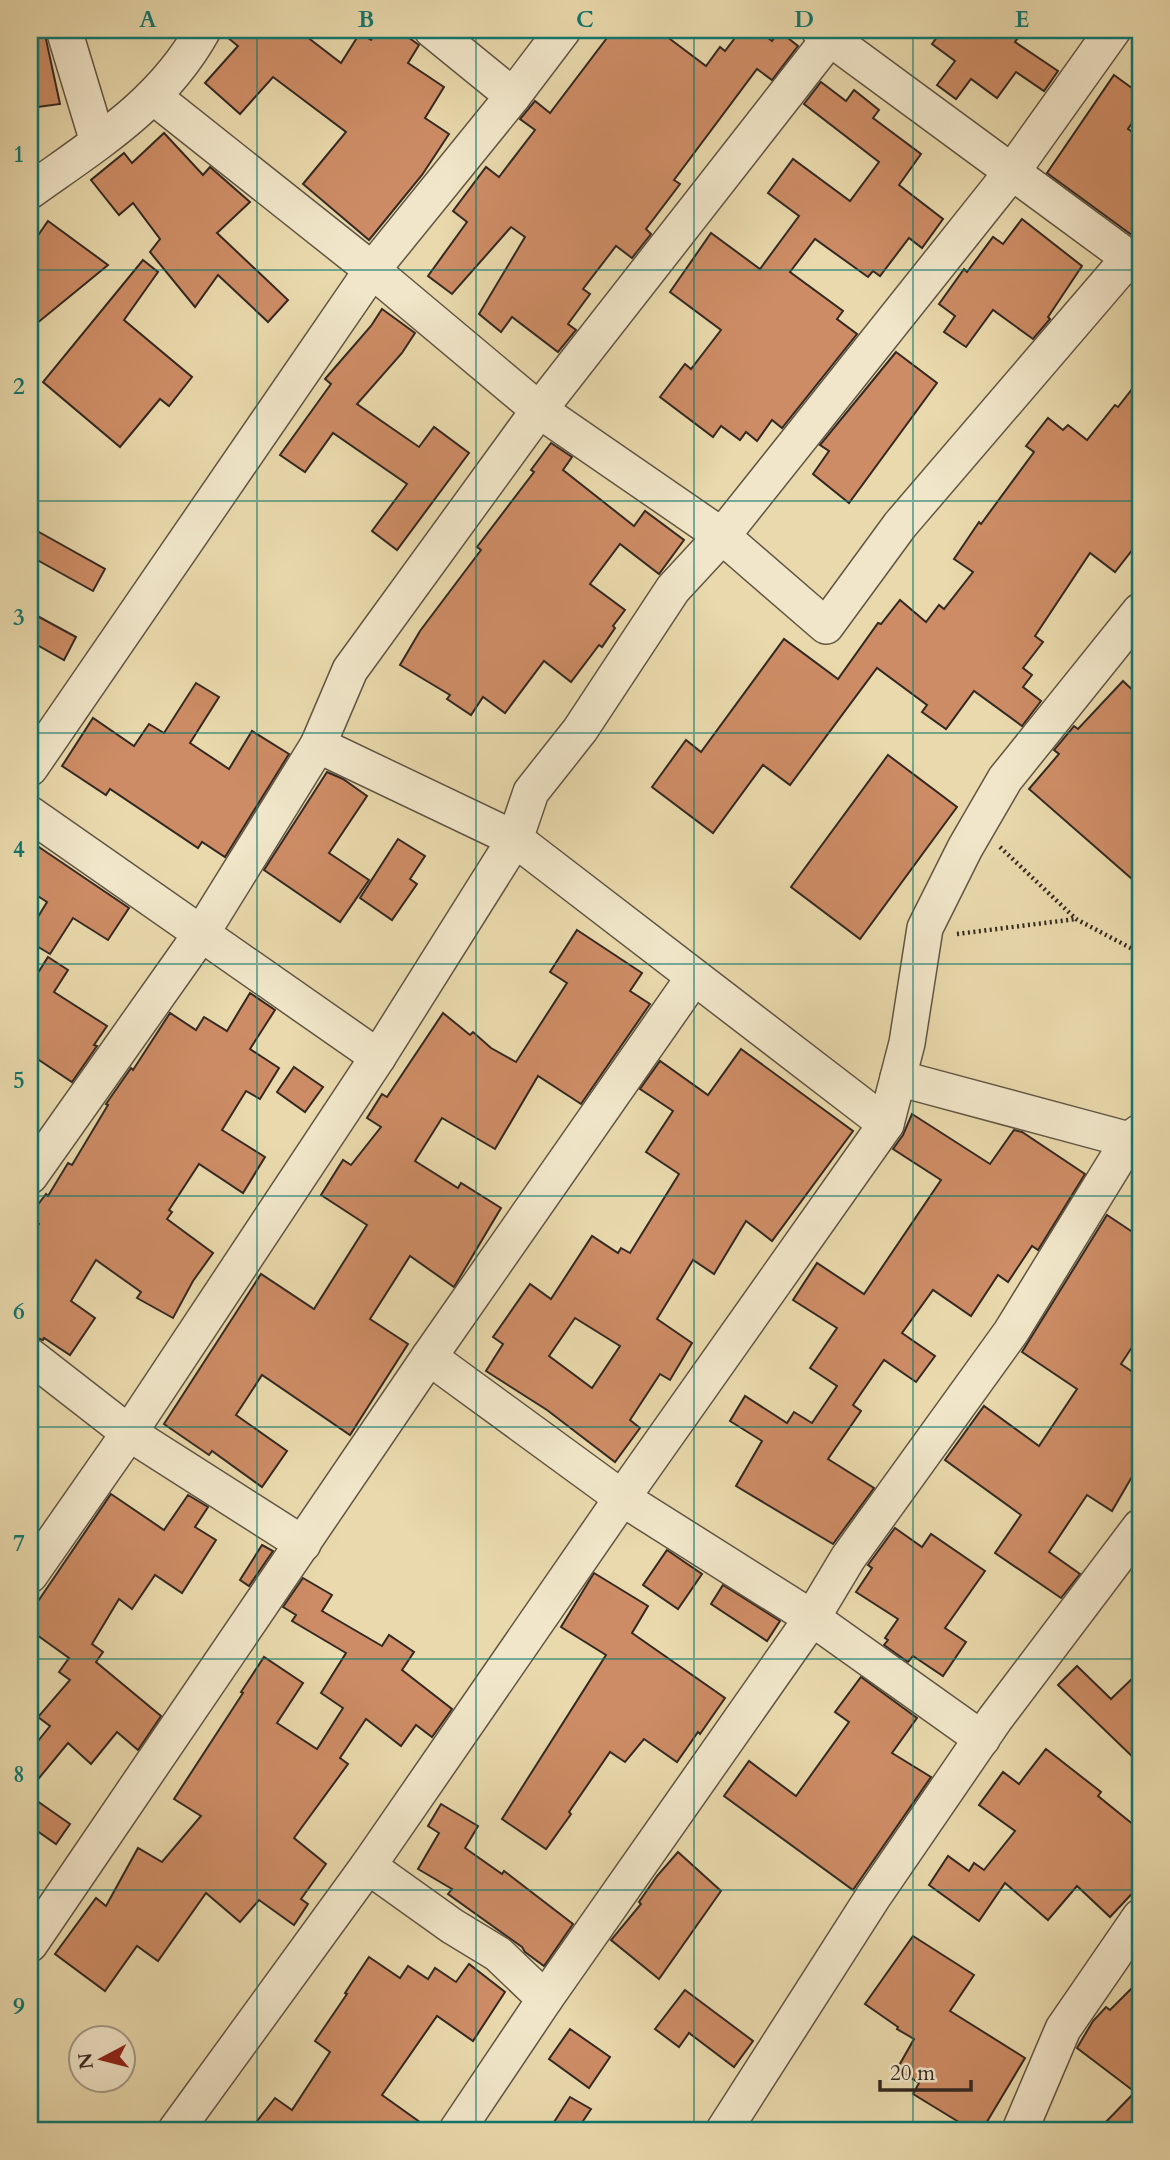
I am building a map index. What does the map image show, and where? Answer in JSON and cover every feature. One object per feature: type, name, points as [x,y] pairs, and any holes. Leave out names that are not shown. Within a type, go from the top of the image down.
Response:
[{"type":"street","points":[[64,30],[98,142]]},
{"type":"street","points":[[30,191],[154,97],[190,53],[203,30]]},
{"type":"street","points":[[432,30],[513,96]]},
{"type":"street","points":[[30,768],[372,270],[563,30]]},
{"type":"street","points":[[30,1575],[129,1433],[378,1057],[515,839],[531,792],[580,730],[673,589],[722,536],[1011,173],[1113,30]]},
{"type":"street","points":[[30,1176],[201,934],[317,745],[351,670],[540,410],[828,32],[1011,173],[1135,263],[900,525],[826,626],[722,536],[540,410],[372,270],[154,97]]},
{"type":"street","points":[[176,2130],[368,1866],[622,1498],[886,1124],[917,989],[925,928],[976,828],[1005,779],[1140,611]]},
{"type":"street","points":[[317,745],[515,839],[886,1124]]},
{"type":"street","points":[[30,814],[378,1057]]},
{"type":"street","points":[[33,1934],[303,1544],[429,1356],[694,977]]},
{"type":"street","points":[[457,2130],[545,1999],[812,1618],[848,1558],[1011,1332],[1136,1141],[898,1078]]},
{"type":"street","points":[[30,1356],[129,1433],[303,1544]]},
{"type":"street","points":[[429,1356],[622,1498],[812,1618],[982,1739]]},
{"type":"street","points":[[724,2130],[867,1906],[982,1739],[1140,1527]]},
{"type":"street","points":[[368,1866],[452,1926],[498,1954],[545,1999]]},
{"type":"street","points":[[1020,2130],[1063,2029],[1140,1917]]},
{"type":"path","points":[[976,828],[987,835],[1076,919],[1140,953]]},
{"type":"path","points":[[925,928],[956,934],[1076,919]]},
{"type":"building","points":[[30,30],[44,30],[60,104],[30,108]]},
{"type":"building","points":[[223,30],[298,30],[341,63],[360,33],[371,40],[378,30],[398,30],[419,45],[408,63],[444,87],[425,118],[449,134],[422,175],[369,240],[303,184],[346,132],[273,77],[240,114],[205,83],[238,46],[222,33]]},
{"type":"building","points":[[613,30],[658,30],[706,66],[720,47],[725,51],[741,30],[758,30],[772,41],[779,31],[798,46],[772,80],[757,69],[674,180],[680,184],[646,229],[651,234],[632,258],[616,246],[583,289],[590,294],[568,324],[576,330],[558,352],[512,317],[501,332],[479,314],[525,237],[511,227],[452,294],[428,276],[467,222],[453,211],[486,167],[499,177],[535,130],[520,119],[535,101],[550,113]]},
{"type":"building","points":[[942,30],[1024,30],[1015,42],[1058,71],[1044,91],[1016,72],[997,98],[971,79],[956,99],[937,85],[955,61],[932,44]]},
{"type":"building","points":[[1114,75],[1140,94],[1140,111],[1128,129],[1140,137],[1140,241],[1047,173]]},
{"type":"building","points":[[821,82],[846,101],[854,90],[879,110],[873,118],[921,154],[899,185],[943,219],[922,248],[909,238],[880,276],[873,271],[868,277],[815,239],[790,272],[843,311],[837,319],[857,334],[782,428],[772,420],[757,441],[746,432],[740,440],[721,426],[713,437],[660,397],[685,364],[691,369],[721,330],[670,292],[711,233],[760,269],[799,216],[768,193],[793,159],[850,201],[879,162],[804,104]]},
{"type":"building","points":[[164,133],[203,175],[210,167],[250,202],[217,233],[288,300],[268,322],[218,275],[195,307],[150,252],[160,239],[133,203],[119,215],[91,180],[124,153],[132,163]]},
{"type":"building","points":[[1022,219],[1082,266],[1048,317],[1050,319],[1033,339],[993,310],[966,347],[944,332],[955,316],[939,304],[964,269],[967,272],[993,237],[1003,244]]},
{"type":"building","points":[[48,221],[108,265],[30,329],[30,247]]},
{"type":"building","points":[[143,260],[158,272],[124,320],[192,377],[169,406],[160,399],[120,447],[43,382]]},
{"type":"building","points":[[382,309],[415,333],[402,353],[357,404],[419,447],[434,427],[469,453],[397,550],[372,531],[407,484],[333,433],[305,472],[280,455],[331,384],[325,379],[371,326]]},
{"type":"building","points":[[896,352],[937,383],[849,503],[813,474],[829,451],[820,445]]},
{"type":"building","points":[[1140,379],[1140,540],[1115,572],[1090,553],[1035,636],[1043,642],[1023,668],[1032,675],[1023,687],[1041,701],[1022,726],[974,691],[946,729],[922,712],[927,705],[877,668],[790,785],[763,765],[713,833],[652,787],[686,740],[701,752],[784,639],[838,679],[878,623],[881,624],[900,600],[926,622],[939,605],[944,609],[973,572],[954,559],[979,522],[981,524],[1034,452],[1026,446],[1048,418],[1063,430],[1068,425],[1087,440]]},
{"type":"building","points":[[551,443],[572,457],[563,470],[634,526],[645,511],[684,540],[659,574],[620,544],[590,584],[625,610],[602,647],[599,645],[571,682],[544,661],[505,713],[483,697],[471,715],[447,699],[450,695],[400,665],[420,631],[481,550],[477,547],[534,472],[531,470]]},
{"type":"building","points":[[30,527],[105,569],[93,591],[30,556]]},
{"type":"building","points":[[30,612],[76,637],[64,660],[30,641]]},
{"type":"building","points":[[1123,681],[1140,697],[1140,886],[1029,789],[1059,754],[1054,750],[1074,726],[1078,729]]},
{"type":"building","points":[[196,683],[219,697],[190,743],[229,769],[252,731],[289,754],[225,857],[202,842],[198,848],[110,789],[106,795],[62,766],[93,718],[134,746],[149,724],[164,733]]},
{"type":"building","points":[[888,755],[957,807],[860,939],[791,887]]},
{"type":"building","points":[[327,772],[343,779],[367,796],[329,853],[369,880],[340,922],[264,870]]},
{"type":"building","points":[[398,839],[425,856],[410,879],[417,884],[392,920],[360,898]]},
{"type":"building","points":[[30,841],[129,908],[108,940],[73,918],[50,954],[30,942],[30,930],[47,902],[30,891]]},
{"type":"building","points":[[577,930],[642,973],[630,991],[650,1004],[581,1104],[538,1076],[495,1149],[442,1118],[415,1161],[458,1188],[461,1183],[501,1208],[454,1287],[410,1256],[370,1319],[408,1344],[350,1435],[262,1375],[236,1415],[287,1451],[262,1487],[212,1451],[209,1455],[164,1424],[261,1274],[314,1309],[367,1225],[321,1195],[343,1160],[351,1165],[381,1127],[367,1118],[382,1094],[387,1097],[443,1013],[470,1035],[473,1032],[491,1048],[516,1062],[567,983],[550,972]]},
{"type":"building","points":[[48,957],[68,970],[54,992],[107,1026],[94,1045],[97,1046],[72,1082],[30,1054],[30,976],[34,979]]},
{"type":"building","points":[[250,993],[275,1010],[250,1049],[279,1068],[260,1099],[246,1091],[222,1130],[265,1157],[243,1193],[199,1164],[169,1210],[172,1212],[167,1219],[213,1253],[193,1281],[173,1318],[137,1298],[141,1292],[96,1260],[71,1301],[95,1318],[70,1355],[44,1338],[43,1340],[30,1336],[30,1238],[39,1224],[30,1215],[46,1194],[48,1196],[68,1163],[72,1165],[108,1105],[106,1104],[131,1068],[133,1070],[170,1013],[196,1030],[204,1017],[227,1031]]},
{"type":"building","points":[[741,1049],[853,1131],[772,1241],[746,1221],[714,1274],[693,1260],[657,1319],[692,1343],[670,1380],[660,1374],[630,1420],[640,1428],[615,1462],[547,1410],[486,1371],[503,1344],[493,1337],[530,1284],[551,1299],[592,1236],[618,1253],[621,1248],[630,1253],[679,1174],[646,1152],[673,1111],[640,1089],[660,1061],[708,1095]],"holes":[[[575,1318],[620,1346],[592,1388],[549,1356]]]},
{"type":"building","points":[[294,1067],[323,1087],[305,1112],[277,1092]]},
{"type":"building","points":[[912,1114],[990,1164],[1014,1130],[1022,1132],[1085,1174],[1038,1250],[1032,1246],[1008,1282],[998,1275],[971,1316],[933,1290],[902,1333],[935,1356],[916,1382],[884,1360],[853,1405],[861,1411],[828,1459],[874,1488],[833,1544],[736,1486],[762,1441],[730,1421],[745,1396],[787,1423],[794,1412],[812,1423],[837,1386],[810,1368],[837,1328],[793,1300],[817,1263],[864,1294],[941,1180],[893,1149],[903,1135]]},
{"type":"building","points":[[1107,1215],[1140,1237],[1140,1335],[1121,1364],[1140,1377],[1140,1463],[1112,1511],[1087,1495],[1049,1552],[1080,1574],[1061,1598],[995,1553],[1021,1515],[945,1460],[984,1406],[1039,1446],[1077,1389],[1022,1352]]},
{"type":"building","points":[[111,1494],[164,1530],[188,1495],[208,1507],[195,1527],[216,1540],[182,1593],[155,1575],[132,1609],[119,1599],[92,1644],[103,1652],[96,1662],[161,1716],[138,1750],[117,1732],[91,1764],[68,1743],[30,1789],[30,1751],[50,1726],[38,1717],[70,1680],[59,1672],[69,1658],[30,1630],[30,1613]]},
{"type":"building","points":[[895,1528],[922,1547],[931,1534],[985,1571],[945,1628],[966,1642],[943,1676],[913,1656],[908,1662],[884,1645],[888,1640],[885,1638],[898,1619],[856,1592],[872,1568],[868,1565]]},
{"type":"building","points":[[262,1545],[273,1551],[249,1586],[240,1580]]},
{"type":"building","points":[[667,1550],[702,1574],[678,1609],[643,1585]]},
{"type":"building","points":[[594,1573],[648,1606],[632,1633],[725,1698],[677,1762],[644,1739],[625,1762],[610,1752],[546,1849],[502,1819],[606,1655],[561,1627]]},
{"type":"building","points":[[303,1578],[332,1595],[322,1611],[382,1646],[389,1635],[414,1652],[402,1670],[452,1709],[432,1737],[416,1725],[401,1746],[366,1719],[340,1758],[348,1764],[294,1838],[326,1864],[301,1899],[308,1904],[294,1925],[259,1900],[240,1922],[206,1893],[158,1961],[137,1946],[105,1991],[55,1954],[96,1898],[106,1906],[138,1848],[162,1862],[201,1816],[174,1799],[264,1657],[303,1683],[277,1723],[317,1749],[343,1708],[321,1693],[346,1653],[292,1621],[296,1615],[283,1607]]},
{"type":"building","points":[[723,1585],[780,1621],[767,1641],[711,1604]]},
{"type":"building","points":[[1077,1666],[1111,1699],[1140,1671],[1140,1764],[1058,1685]]},
{"type":"building","points":[[861,1677],[917,1718],[892,1753],[931,1777],[853,1890],[724,1796],[749,1761],[796,1796],[849,1722],[835,1712]]},
{"type":"building","points":[[1046,1749],[1101,1792],[1098,1796],[1140,1830],[1140,1885],[1110,1917],[1077,1886],[1048,1920],[1005,1883],[979,1921],[929,1885],[948,1856],[969,1871],[974,1863],[984,1870],[1015,1831],[979,1805],[1003,1772],[1019,1784]]},
{"type":"building","points":[[30,1796],[70,1824],[56,1844],[30,1826]]},
{"type":"building","points":[[441,1804],[478,1826],[465,1848],[502,1874],[504,1871],[573,1924],[544,1966],[448,1894],[452,1889],[418,1869],[439,1833],[428,1826]]},
{"type":"building","points":[[678,1852],[721,1891],[659,1979],[611,1940],[641,1904],[639,1902],[657,1876]]},
{"type":"building","points":[[913,1936],[974,1975],[950,2011],[1025,2058],[982,2130],[972,2130],[913,2094],[919,2083],[897,2069],[914,2039],[865,2004]]},
{"type":"building","points":[[369,1957],[400,1978],[408,1966],[428,1979],[435,1968],[456,1982],[469,1964],[505,1992],[473,2041],[437,2016],[382,2095],[431,2130],[250,2130],[275,2098],[292,2110],[330,2052],[315,2041]]},
{"type":"building","points":[[1140,1980],[1140,2130],[1098,2130],[1135,2092],[1077,2048],[1093,2021],[1106,2007],[1110,2010]]},
{"type":"building","points":[[685,1990],[753,2041],[734,2067],[689,2033],[679,2047],[655,2029]]},
{"type":"building","points":[[570,2029],[610,2057],[589,2088],[549,2059]]},
{"type":"building","points":[[570,2097],[591,2109],[577,2130],[549,2130]]}]
